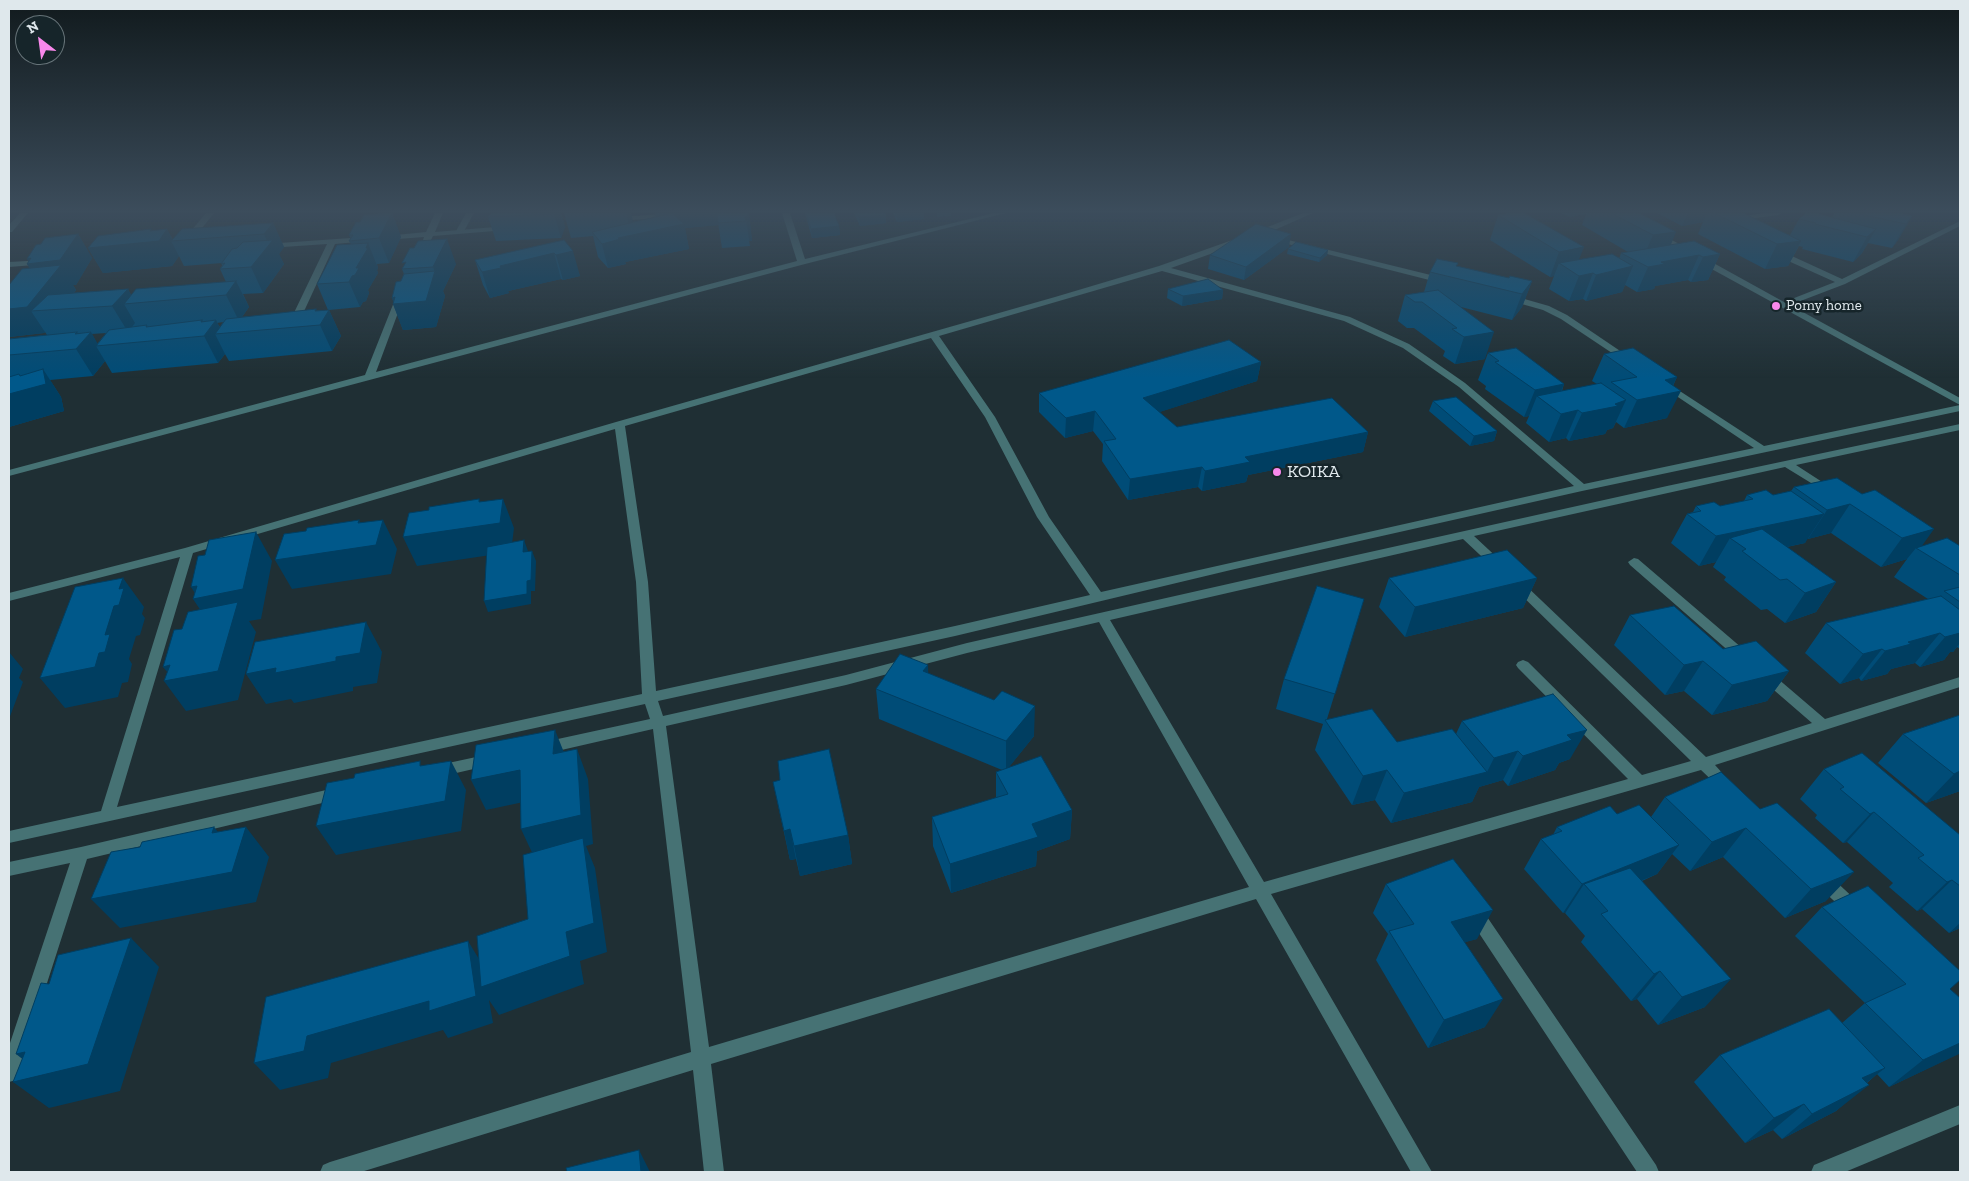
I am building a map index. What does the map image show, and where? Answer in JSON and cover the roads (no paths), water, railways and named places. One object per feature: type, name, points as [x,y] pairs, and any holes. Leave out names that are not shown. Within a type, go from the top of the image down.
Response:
[{"type":"street","points":[[284,331],[295,320],[320,268]]},
{"type":"street","points":[[9,473],[779,268]]},
{"type":"street","points":[[9,597],[188,551],[1162,268]]},
{"type":"street","points":[[1162,268],[1347,319],[1406,346],[1462,385],[1582,488]]},
{"type":"street","points":[[1395,268],[1451,282]]},
{"type":"street","points":[[1716,268],[1960,402]]},
{"type":"street","points":[[1811,268],[1842,282]]},
{"type":"street","points":[[1783,305],[1842,282],[1870,268]]},
{"type":"street","points":[[369,378],[406,283]]},
{"type":"street","points":[[1500,295],[1546,308],[1564,317],[1639,366]]},
{"type":"street","points":[[934,335],[990,416],[1043,517],[1098,597]]},
{"type":"street","points":[[1655,378],[1763,450]]},
{"type":"street","points":[[9,837],[649,696],[955,631],[1582,488],[1960,408]]},
{"type":"street","points":[[620,424],[642,582],[649,696],[659,723],[714,1172]]},
{"type":"street","points":[[532,751],[846,680],[968,648],[1102,617],[1960,427]]},
{"type":"street","points":[[1787,464],[1836,496]]},
{"type":"street","points":[[1516,503],[1534,520]]},
{"type":"street","points":[[1466,535],[1739,798]]},
{"type":"street","points":[[107,815],[188,551]]},
{"type":"street","points":[[1634,562],[1824,726]]},
{"type":"street","points":[[1102,617],[1258,891],[1422,1172]]},
{"type":"street","points":[[1523,665],[1639,781]]},
{"type":"street","points":[[330,1172],[701,1058],[1258,891],[1704,763],[1960,682]]},
{"type":"street","points":[[425,774],[503,757]]},
{"type":"street","points":[[9,869],[81,854],[357,789]]},
{"type":"street","points":[[9,1073],[81,854]]},
{"type":"street","points":[[1810,867],[1860,916]]},
{"type":"street","points":[[1465,899],[1649,1172]]},
{"type":"street","points":[[1821,1172],[1960,1114]]},
{"type":"place","name":"Pomy home","points":[[1776,306]]},
{"type":"place","name":"KOIKA","points":[[1277,472]]}]
